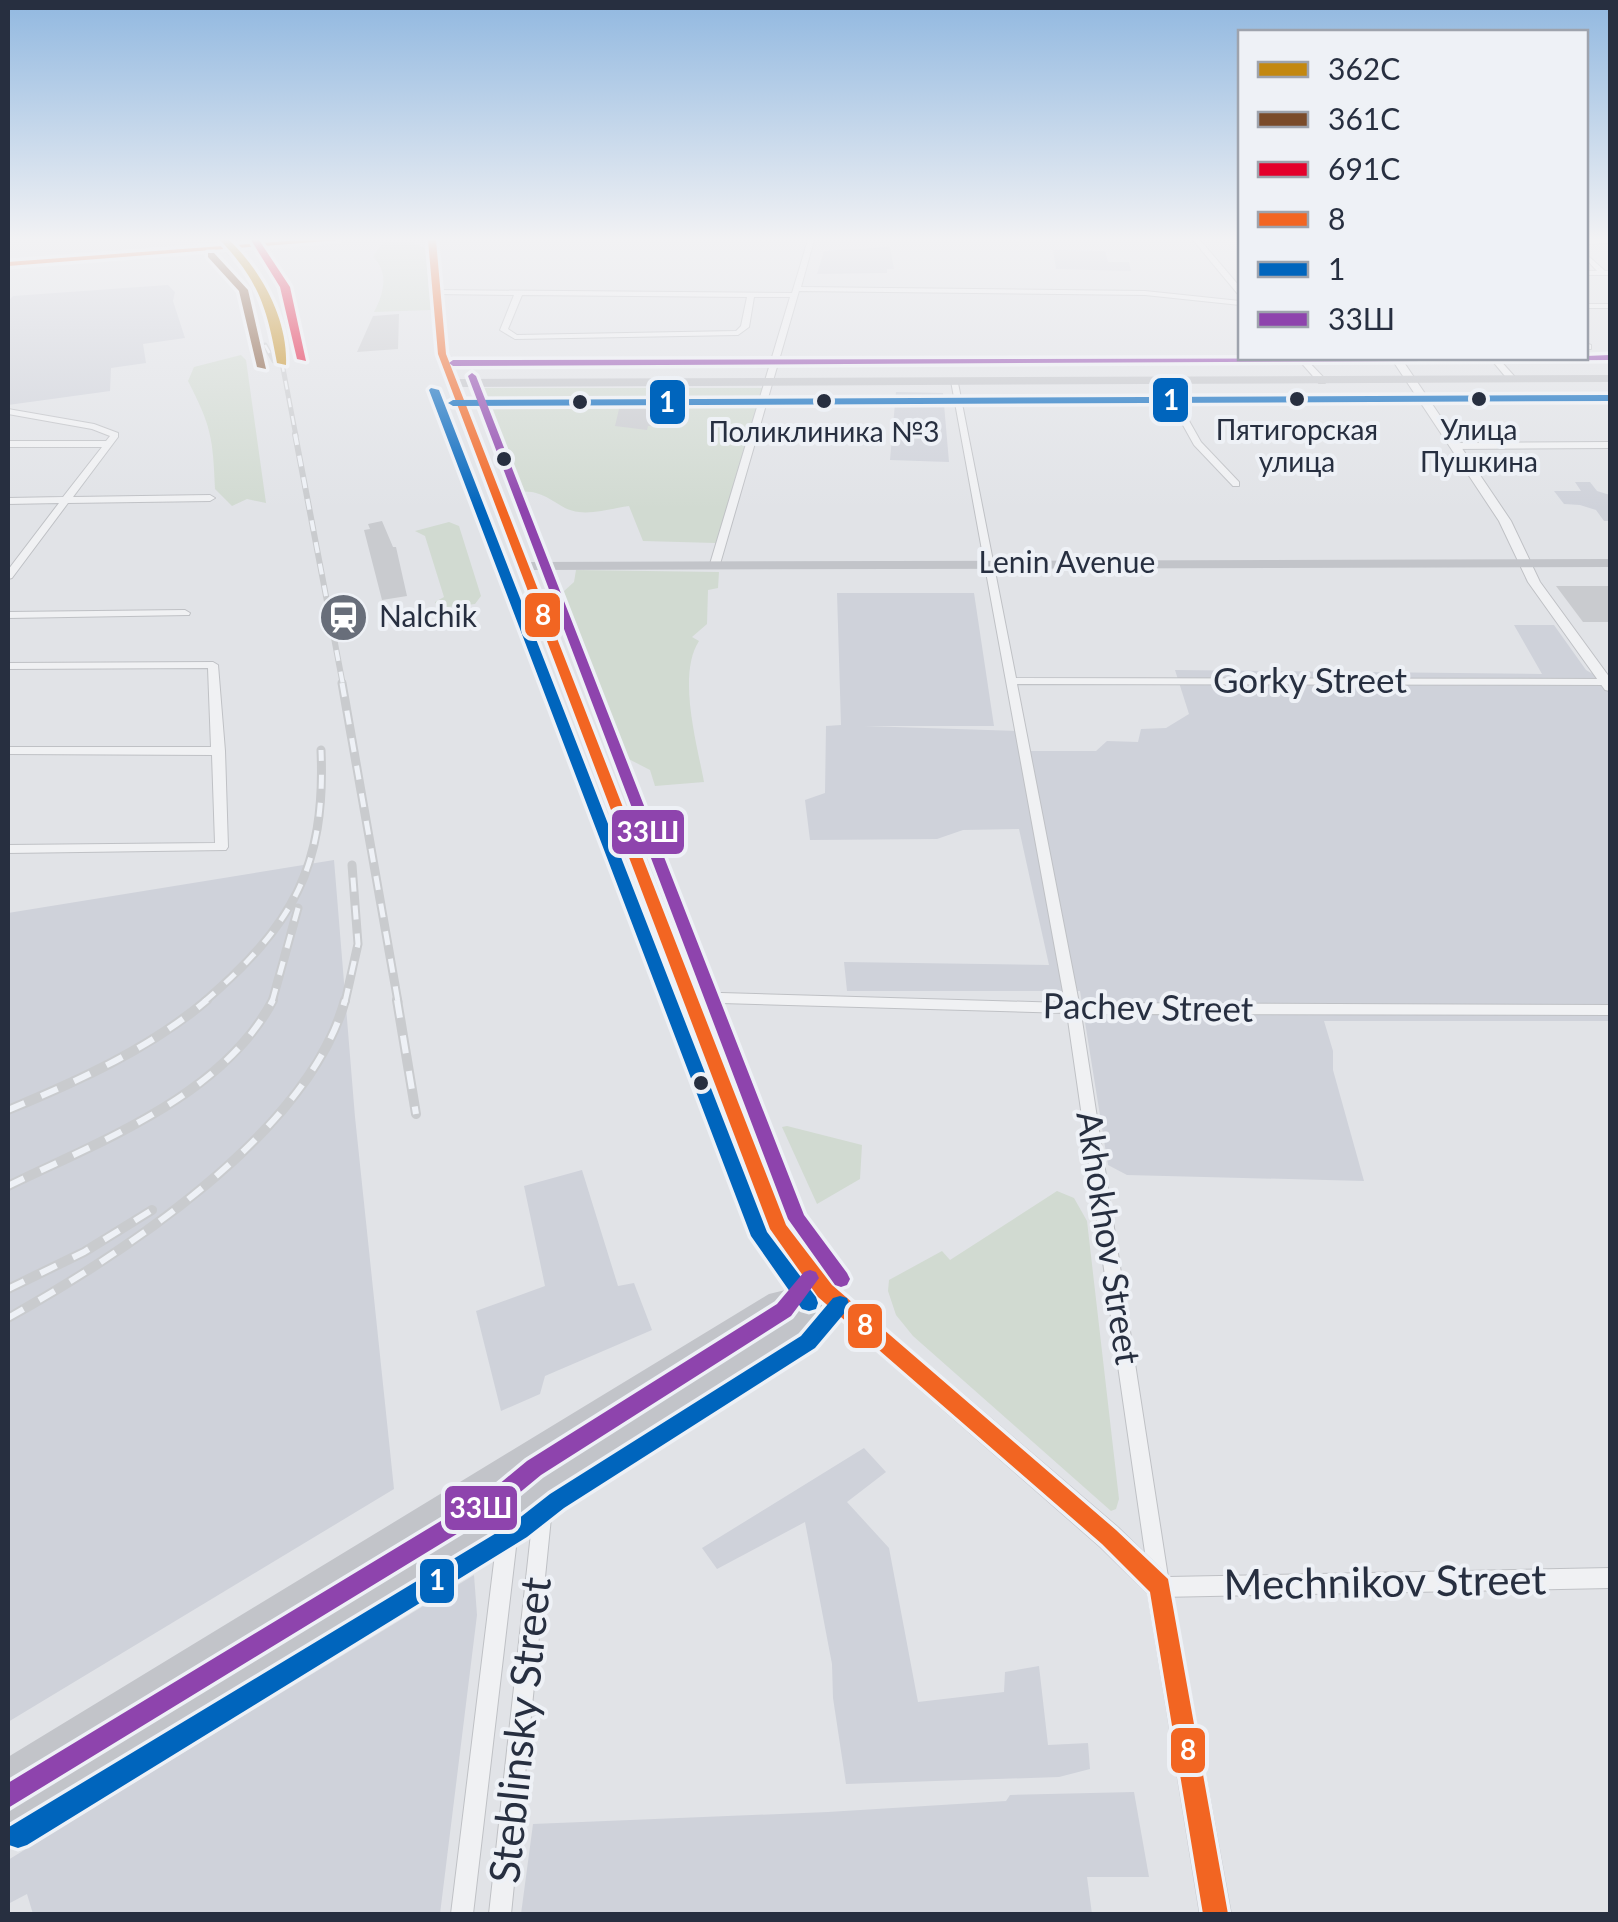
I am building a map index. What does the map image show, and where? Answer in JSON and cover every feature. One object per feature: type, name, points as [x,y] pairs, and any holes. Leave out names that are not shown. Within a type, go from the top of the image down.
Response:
[{"type":"main road","points":[[437,330],[452,383],[686,998],[707,1038],[779,1229],[825,1292],[1109,1537],[1160,1587]]},
{"type":"main road","points":[[452,383],[1610,378]]},
{"type":"main road","name":"Lenin Avenue","points":[[523,566],[1610,562]]},
{"type":"main road","points":[[8,1819],[510,1512],[545,1485],[797,1325],[825,1292]]},
{"type":"main road","points":[[8,1775],[778,1302],[825,1292]]},
{"type":"main road","name":"Akhokhov Street","points":[[1160,1587],[1216,1914]]},
{"type":"street","points":[[504,330],[515,337],[738,333],[742,330]]},
{"type":"street","points":[[715,564],[784,330]]},
{"type":"street","points":[[1302,360],[1322,381]]},
{"type":"street","points":[[1397,360],[1505,520],[1534,582],[1609,684]]},
{"type":"street","points":[[1496,360],[1512,379]]},
{"type":"street","name":"Akhokhov Street","points":[[954,382],[1073,1008],[1160,1587]]},
{"type":"street","points":[[1163,382],[1198,443],[1236,484]]},
{"type":"street","points":[[8,412],[110,430],[114,437],[12,565],[8,576]]},
{"type":"street","points":[[8,444],[108,444]]},
{"type":"street","points":[[1454,446],[1610,446]]},
{"type":"street","points":[[8,501],[210,498]]},
{"type":"street","points":[[8,615],[185,612]]},
{"type":"street","points":[[8,666],[213,665],[222,847],[8,849]]},
{"type":"street","name":"Gorky Street","points":[[1010,681],[1609,684]]},
{"type":"street","points":[[8,751],[219,751]]},
{"type":"street","name":"Pachev Street","points":[[686,998],[1073,1008],[1610,1010]]},
{"type":"street","name":"Steblinsky Street","points":[[500,1914],[545,1485]]},
{"type":"street","name":"Steblinsky Street","points":[[462,1914],[510,1512]]},
{"type":"street","name":"Mechnikov Street","points":[[1160,1587],[1610,1578]]},
{"type":"shaded area","points":[[8,330],[182,330],[185,338],[143,344],[146,363],[111,368],[110,391],[8,405]]},
{"type":"shaded area","points":[[241,355],[246,360],[266,503],[247,499],[232,506],[215,489],[209,432],[188,381],[194,367]]},
{"type":"shaded area","points":[[478,388],[766,388],[716,543],[643,541],[629,506],[579,512],[537,493],[518,492]]},
{"type":"shaded area","points":[[896,392],[943,393],[949,462],[890,460]]},
{"type":"shaded area","points":[[1575,482],[1590,482],[1597,491],[1610,495],[1610,521],[1604,521],[1596,510],[1564,504],[1554,491],[1581,491]]},
{"type":"shaded area","points":[[449,522],[459,526],[481,596],[475,604],[439,608],[435,602],[444,597],[425,536],[415,531]]},
{"type":"shaded area","points":[[576,570],[719,572],[718,588],[708,590],[707,624],[692,637],[699,641],[693,655],[689,691],[704,782],[655,786],[650,770],[615,752],[552,602],[574,582]]},
{"type":"shaded area","points":[[837,593],[974,593],[994,726],[864,726],[1020,731],[1025,751],[1096,751],[1107,741],[1138,742],[1141,729],[1166,728],[1189,714],[1175,670],[1542,674],[1514,625],[1554,625],[1586,670],[1610,684],[1610,1021],[1324,1021],[1333,1051],[1333,1070],[1364,1181],[1127,1175],[1108,1165],[1080,991],[847,991],[844,962],[1049,965],[1019,829],[963,830],[937,839],[810,840],[805,800],[825,793],[826,726],[841,725]]},
{"type":"shaded area","points":[[334,860],[355,1117],[394,1489],[8,1722],[8,913]]},
{"type":"shaded area","points":[[782,1127],[862,1145],[860,1179],[817,1204]]},
{"type":"shaded area","points":[[582,1170],[618,1286],[634,1283],[652,1330],[545,1376],[540,1394],[501,1411],[476,1311],[545,1286],[524,1186]]},
{"type":"shaded area","points":[[1057,1191],[1074,1198],[1087,1221],[1119,1499],[1116,1509],[1111,1511],[913,1336],[896,1315],[888,1291],[889,1280],[942,1251],[950,1260]]},
{"type":"shaded area","points":[[864,1448],[886,1472],[847,1502],[889,1548],[918,1702],[1004,1692],[1005,1672],[1039,1666],[1048,1745],[1088,1743],[1090,1769],[1059,1777],[846,1784],[832,1664],[805,1522],[717,1569],[702,1548]]},
{"type":"shaded area","points":[[474,1575],[477,1615],[440,1914],[33,1914],[27,1894],[8,1904],[8,1860]]},
{"type":"shaded area","points":[[1134,1792],[1149,1877],[1087,1877],[1092,1914],[521,1914],[533,1824],[828,1812],[1006,1801],[1010,1795]]},
{"type":"building","points":[[367,330],[399,330],[398,349],[357,352]]},
{"type":"building","points":[[620,405],[667,405],[663,426],[648,426],[647,430],[615,426]]},
{"type":"building","points":[[382,521],[396,547],[407,596],[382,600],[364,530],[370,529],[368,524]]},
{"type":"building","points":[[1556,586],[1610,586],[1610,622],[1583,622]]},
{"type":"railway","points":[[265,345],[274,361]]},
{"type":"railway","points":[[282,363],[296,436]]},
{"type":"railway","points":[[295,434],[343,685]]},
{"type":"railway","points":[[342,683],[398,1002]]},
{"type":"railway","points":[[204,1002],[260,947],[297,892],[317,828],[321,750]]},
{"type":"railway","points":[[345,1002],[358,944],[352,865]]},
{"type":"railway","points":[[272,1001],[298,908]]},
{"type":"railway","points":[[8,1110],[137,1049],[207,1000]]},
{"type":"railway","points":[[8,1318],[155,1224],[253,1142],[293,1097],[325,1049],[345,1000]]},
{"type":"railway","points":[[397,1000],[416,1114]]},
{"type":"railway","points":[[8,1186],[119,1133],[191,1089],[251,1034],[272,1001]]},
{"type":"railway","points":[[8,1289],[84,1252],[152,1210]]},
{"type":"transit line","name":"361С","points":[[253,330],[262,367]]},
{"type":"transit line","name":"362С","points":[[276,330],[282,363]]},
{"type":"transit line","name":"691С","points":[[295,330],[302,359]]},
{"type":"transit line","name":"8","points":[[440,330],[442,354],[779,1229],[825,1291],[1109,1537],[1160,1587]]},
{"type":"transit line","name":"33Ш","points":[[1588,358],[1610,358]]},
{"type":"transit line","name":"33Ш","points":[[453,363],[1238,360]]},
{"type":"transit line","name":"33Ш","points":[[472,376],[797,1219],[841,1279]]},
{"type":"transit line","name":"1","points":[[434,390],[760,1236],[809,1303]]},
{"type":"transit line","name":"1","points":[[453,403],[1610,398]]},
{"type":"transit line","name":"33Ш","points":[[8,1796],[499,1497],[534,1468],[784,1310],[810,1278]]},
{"type":"transit line","name":"1","points":[[18,1836],[520,1530],[557,1501],[808,1342],[840,1304]]},
{"type":"transit line","name":"8","points":[[1160,1587],[1216,1914]]},
{"type":"place","name":"Пятигорская улица","points":[[1297,399]]},
{"type":"place","name":"Улица Пушкина","points":[[1479,399]]},
{"type":"place","name":"Поликлиника №3","points":[[824,401]]},
{"type":"place","name":"Nalchik","points":[[344,617]]}]
